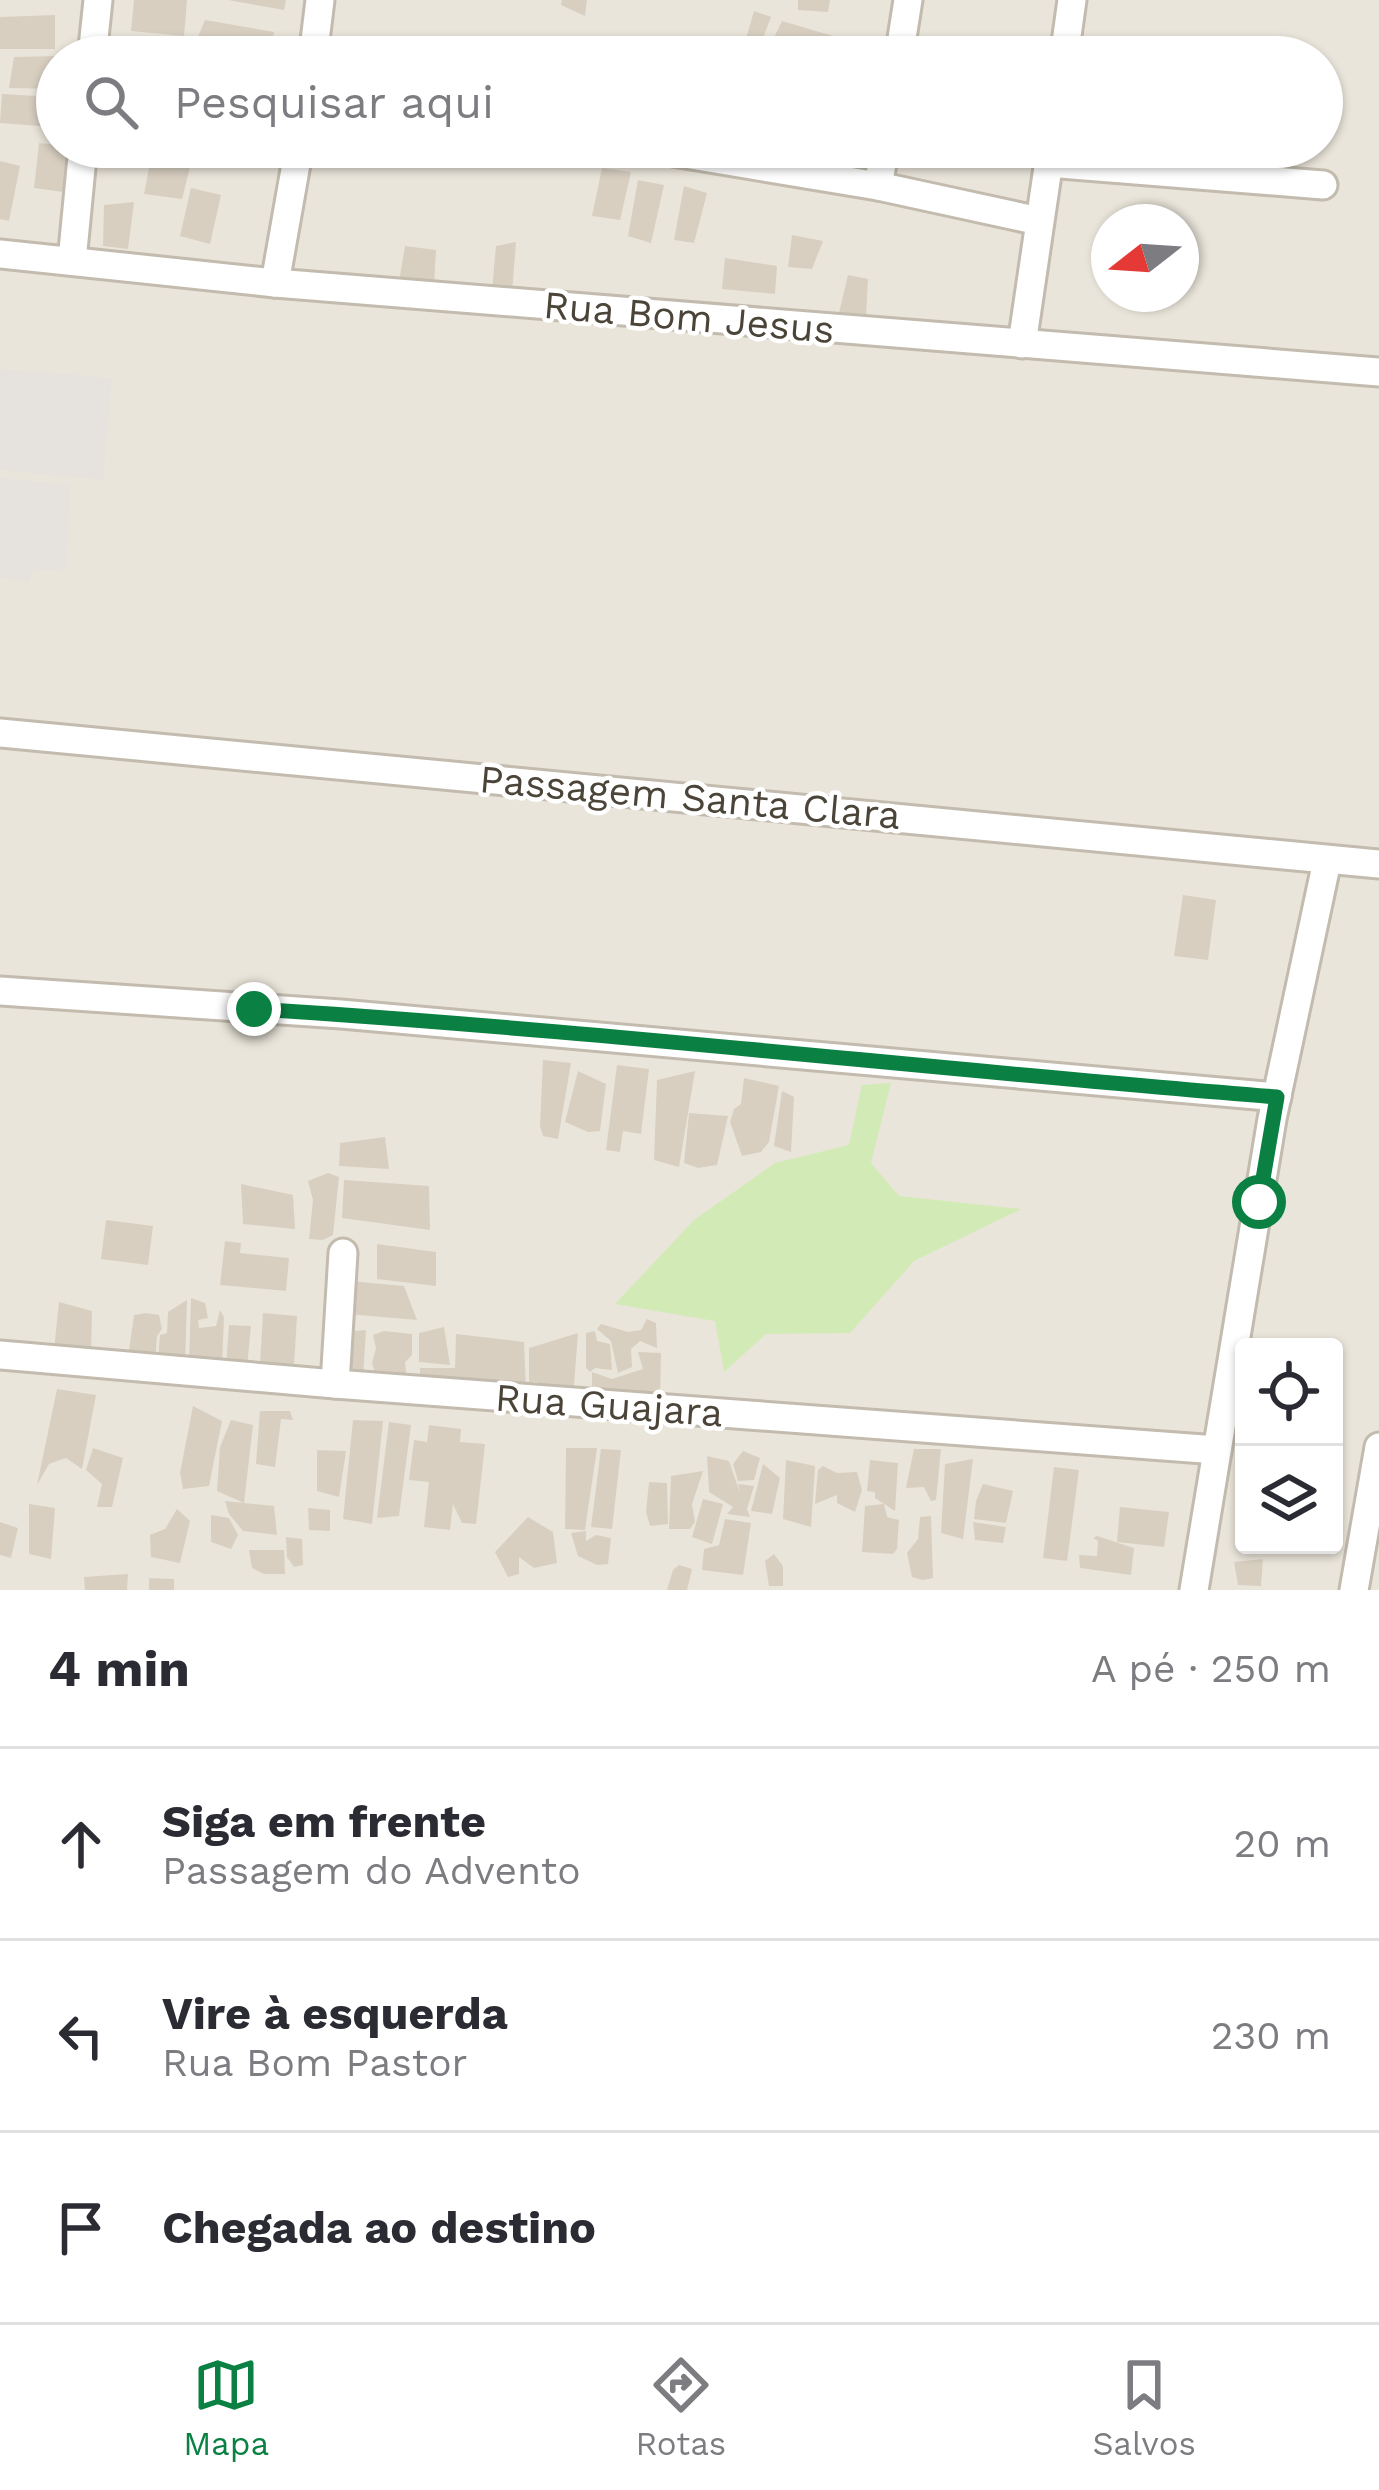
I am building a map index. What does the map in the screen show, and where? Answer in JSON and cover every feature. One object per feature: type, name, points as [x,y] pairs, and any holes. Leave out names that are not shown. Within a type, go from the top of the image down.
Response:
[{"type":"street","points":[[94,36],[98,0]]},
{"type":"street","points":[[316,36],[320,0]]},
{"type":"street","points":[[902,36],[908,0]]},
{"type":"street","points":[[1067,36],[1072,0]]},
{"type":"street","points":[[73,261],[81,168]]},
{"type":"street","points":[[275,284],[294,168]]},
{"type":"street","points":[[770,168],[1039,221]]},
{"type":"street","points":[[878,186],[881,168]]},
{"type":"street","points":[[1022,344],[1047,168]]},
{"type":"street","points":[[1167,168],[1322,185]]},
{"type":"street","name":"Rua Bom Jesus","points":[[0,254],[275,284],[1379,372]]},
{"type":"street","name":"Passagem Santa Clara","points":[[0,733],[1379,864]]},
{"type":"street","points":[[1194,1590],[1277,1097],[1327,861]]},
{"type":"street","points":[[0,992],[434,1022],[1277,1097]]},
{"type":"street","points":[[335,1384],[343,1252]]},
{"type":"street","name":"Rua Guajara","points":[[0,1354],[1217,1450]]},
{"type":"street","points":[[1354,1590],[1379,1447]]},
{"type":"shaded area","points":[[0,0],[1379,0],[1379,1590],[0,1590]]},
{"type":"shaded area","points":[[0,369],[112,378],[103,480],[0,470]]},
{"type":"shaded area","points":[[0,478],[70,485],[66,571],[33,569],[29,581],[0,578]]},
{"type":"green space","points":[[891,1083],[871,1163],[899,1196],[1021,1209],[914,1261],[850,1333],[766,1334],[724,1372],[715,1321],[615,1304],[694,1220],[775,1163],[849,1145],[862,1085]]},
{"type":"building","points":[[134,0],[187,0],[184,36],[131,31]]},
{"type":"building","points":[[228,0],[286,0],[284,10]]},
{"type":"building","points":[[562,0],[587,0],[585,16],[561,5]]},
{"type":"building","points":[[798,0],[830,0],[828,12],[798,10]]},
{"type":"building","points":[[754,11],[771,17],[764,36],[747,36]]},
{"type":"building","points":[[55,15],[55,36],[36,36],[36,49],[0,49],[0,17]]},
{"type":"building","points":[[205,20],[274,32],[273,36],[198,36]]},
{"type":"building","points":[[782,21],[833,36],[775,36]]},
{"type":"building","points":[[36,56],[36,89],[9,88],[14,57]]},
{"type":"building","points":[[2,94],[36,96],[36,126],[0,123]]},
{"type":"building","points":[[0,161],[20,166],[9,221],[0,219]]},
{"type":"building","points":[[36,168],[74,168],[70,193],[34,188]]},
{"type":"building","points":[[149,168],[190,168],[182,199],[144,194]]},
{"type":"building","points":[[602,168],[631,172],[620,220],[592,216]]},
{"type":"building","points":[[638,180],[664,185],[651,243],[628,236]]},
{"type":"building","points":[[684,186],[707,193],[694,243],[674,240]]},
{"type":"building","points":[[191,188],[221,195],[210,244],[180,236]]},
{"type":"building","points":[[134,202],[128,249],[103,246],[104,205]]},
{"type":"building","points":[[792,235],[823,241],[812,269],[788,267]]},
{"type":"building","points":[[516,242],[512,292],[492,290],[496,246]]},
{"type":"building","points":[[405,246],[436,250],[434,285],[399,282]]},
{"type":"building","points":[[725,258],[777,266],[775,294],[722,289]]},
{"type":"building","points":[[848,275],[868,279],[866,316],[839,313]]},
{"type":"building","points":[[1183,895],[1216,900],[1208,960],[1174,956]]},
{"type":"building","points":[[543,1060],[571,1063],[558,1139],[543,1136],[540,1126]]},
{"type":"building","points":[[617,1065],[649,1069],[641,1134],[623,1131],[620,1152],[606,1150]]},
{"type":"building","points":[[578,1071],[606,1084],[600,1131],[588,1132],[565,1122]]},
{"type":"building","points":[[695,1071],[679,1167],[654,1160],[657,1080]]},
{"type":"building","points":[[744,1078],[779,1086],[769,1142],[761,1152],[742,1156],[730,1122],[741,1104]]},
{"type":"building","points":[[782,1091],[794,1097],[791,1152],[774,1146]]},
{"type":"building","points":[[689,1113],[728,1116],[717,1165],[698,1168],[684,1163]]},
{"type":"building","points":[[385,1137],[389,1169],[339,1166],[340,1143]]},
{"type":"building","points":[[328,1173],[339,1177],[333,1235],[309,1239],[313,1200],[308,1181]]},
{"type":"building","points":[[344,1180],[429,1186],[430,1230],[342,1218]]},
{"type":"building","points":[[241,1184],[293,1195],[295,1229],[243,1224]]},
{"type":"building","points":[[106,1220],[153,1226],[148,1265],[101,1259]]},
{"type":"building","points":[[225,1241],[241,1243],[240,1253],[289,1258],[286,1291],[220,1285]]},
{"type":"building","points":[[377,1244],[436,1252],[436,1286],[377,1279]]},
{"type":"building","points":[[350,1281],[404,1286],[417,1320],[347,1314]]},
{"type":"building","points":[[191,1298],[205,1303],[208,1318],[198,1320],[199,1328],[216,1326],[220,1310],[224,1317],[222,1364],[189,1364]]},
{"type":"building","points":[[187,1300],[185,1366],[158,1360],[168,1312]]},
{"type":"building","points":[[59,1302],[92,1311],[91,1354],[54,1350]]},
{"type":"building","points":[[263,1313],[297,1316],[294,1366],[260,1364]]},
{"type":"building","points":[[134,1315],[159,1315],[162,1329],[155,1363],[128,1358]]},
{"type":"building","points":[[647,1319],[656,1323],[657,1348],[640,1341],[631,1349],[632,1367],[618,1373],[611,1341],[597,1329],[601,1324],[628,1332],[641,1330]]},
{"type":"building","points":[[229,1325],[251,1326],[247,1367],[226,1366]]},
{"type":"building","points":[[444,1327],[450,1365],[419,1362],[419,1333]]},
{"type":"building","points":[[366,1330],[363,1377],[340,1375],[342,1332]]},
{"type":"building","points":[[384,1331],[412,1334],[412,1355],[405,1362],[407,1384],[378,1383],[372,1363],[373,1335]]},
{"type":"building","points":[[595,1331],[597,1341],[610,1344],[612,1370],[590,1372],[586,1368],[586,1333]]},
{"type":"building","points":[[578,1333],[573,1398],[534,1392],[538,1382],[529,1382],[529,1348]]},
{"type":"building","points":[[456,1334],[524,1342],[526,1391],[420,1385],[420,1368],[455,1368]]},
{"type":"building","points":[[638,1352],[661,1353],[660,1399],[592,1395],[592,1372],[612,1379],[643,1369]]},
{"type":"building","points":[[57,1389],[96,1395],[82,1469],[66,1458],[49,1464],[37,1485]]},
{"type":"building","points":[[193,1406],[222,1421],[209,1486],[183,1489],[180,1473]]},
{"type":"building","points":[[260,1411],[290,1411],[293,1420],[281,1419],[275,1467],[256,1464]]},
{"type":"building","points":[[231,1420],[253,1425],[244,1503],[217,1491],[220,1447]]},
{"type":"building","points":[[353,1420],[383,1421],[372,1524],[343,1519]]},
{"type":"building","points":[[389,1422],[411,1425],[399,1516],[377,1518]]},
{"type":"building","points":[[429,1425],[461,1429],[460,1442],[485,1444],[476,1524],[462,1523],[453,1504],[450,1530],[424,1527],[429,1482],[409,1480],[414,1440],[427,1442]]},
{"type":"building","points":[[93,1448],[123,1458],[112,1507],[97,1507],[102,1484],[86,1470]]},
{"type":"building","points":[[566,1448],[597,1448],[585,1530],[565,1529]]},
{"type":"building","points":[[601,1449],[621,1450],[612,1529],[591,1527]]},
{"type":"building","points":[[914,1449],[941,1449],[936,1500],[931,1501],[924,1487],[906,1488]]},
{"type":"building","points":[[317,1450],[346,1451],[339,1497],[317,1491]]},
{"type":"building","points":[[743,1451],[760,1458],[754,1480],[738,1481],[733,1464]]},
{"type":"building","points":[[707,1456],[729,1461],[740,1493],[738,1484],[754,1486],[747,1509],[750,1517],[727,1514],[733,1507],[709,1492]]},
{"type":"building","points":[[973,1459],[963,1539],[941,1533],[945,1464]]},
{"type":"building","points":[[786,1460],[815,1466],[811,1527],[783,1519]]},
{"type":"building","points":[[870,1460],[898,1463],[895,1511],[875,1498],[875,1492],[867,1491]]},
{"type":"building","points":[[763,1464],[780,1478],[772,1514],[751,1511]]},
{"type":"building","points":[[823,1466],[837,1473],[857,1472],[862,1490],[855,1512],[837,1503],[837,1495],[815,1504],[818,1470]]},
{"type":"building","points":[[1054,1467],[1079,1470],[1067,1561],[1043,1558]]},
{"type":"building","points":[[703,1471],[692,1504],[695,1522],[690,1529],[669,1529],[671,1476]]},
{"type":"building","points":[[649,1482],[667,1483],[668,1524],[650,1526],[646,1512]]},
{"type":"building","points":[[983,1484],[1013,1491],[1006,1523],[974,1519]]},
{"type":"building","points":[[703,1499],[723,1504],[712,1544],[692,1537]]},
{"type":"building","points":[[225,1501],[274,1506],[277,1535],[243,1531]]},
{"type":"building","points":[[29,1504],[55,1508],[51,1559],[29,1554]]},
{"type":"building","points":[[884,1504],[887,1517],[899,1520],[897,1549],[893,1554],[862,1552],[865,1506]]},
{"type":"building","points":[[1120,1507],[1169,1512],[1164,1547],[1117,1542]]},
{"type":"building","points":[[308,1508],[330,1510],[330,1531],[309,1530]]},
{"type":"building","points":[[177,1509],[190,1521],[180,1563],[151,1557],[150,1535],[165,1529]]},
{"type":"building","points":[[211,1515],[229,1518],[238,1535],[231,1549],[211,1542]]},
{"type":"building","points":[[931,1516],[933,1578],[923,1580],[912,1577],[907,1553],[918,1539],[920,1517]]},
{"type":"building","points":[[528,1517],[553,1532],[557,1563],[534,1568],[519,1557],[519,1574],[508,1577],[495,1552]]},
{"type":"building","points":[[725,1519],[751,1523],[743,1575],[702,1570],[704,1549],[719,1545]]},
{"type":"building","points":[[0,1522],[18,1528],[11,1558],[0,1555]]},
{"type":"building","points":[[973,1522],[1006,1527],[1003,1543],[975,1540]]},
{"type":"building","points":[[586,1531],[586,1541],[596,1535],[611,1538],[608,1564],[597,1565],[578,1556],[571,1533]]},
{"type":"building","points":[[286,1537],[302,1539],[303,1565],[294,1567],[287,1557]]},
{"type":"building","points":[[1093,1538],[1134,1548],[1131,1575],[1080,1568],[1079,1555],[1097,1556],[1098,1541]]},
{"type":"building","points":[[249,1550],[284,1550],[285,1574],[264,1574],[252,1568]]},
{"type":"building","points":[[774,1554],[783,1566],[783,1586],[769,1586],[765,1561]]},
{"type":"building","points":[[1263,1559],[1261,1586],[1238,1585],[1234,1562]]},
{"type":"building","points":[[679,1565],[692,1569],[687,1590],[667,1590],[673,1570]]},
{"type":"building","points":[[128,1574],[127,1590],[85,1590],[84,1577]]},
{"type":"building","points":[[149,1578],[174,1579],[174,1590],[149,1590]]},
{"type":"route","points":[[254,1009],[1277,1097],[1259,1202]]}]
